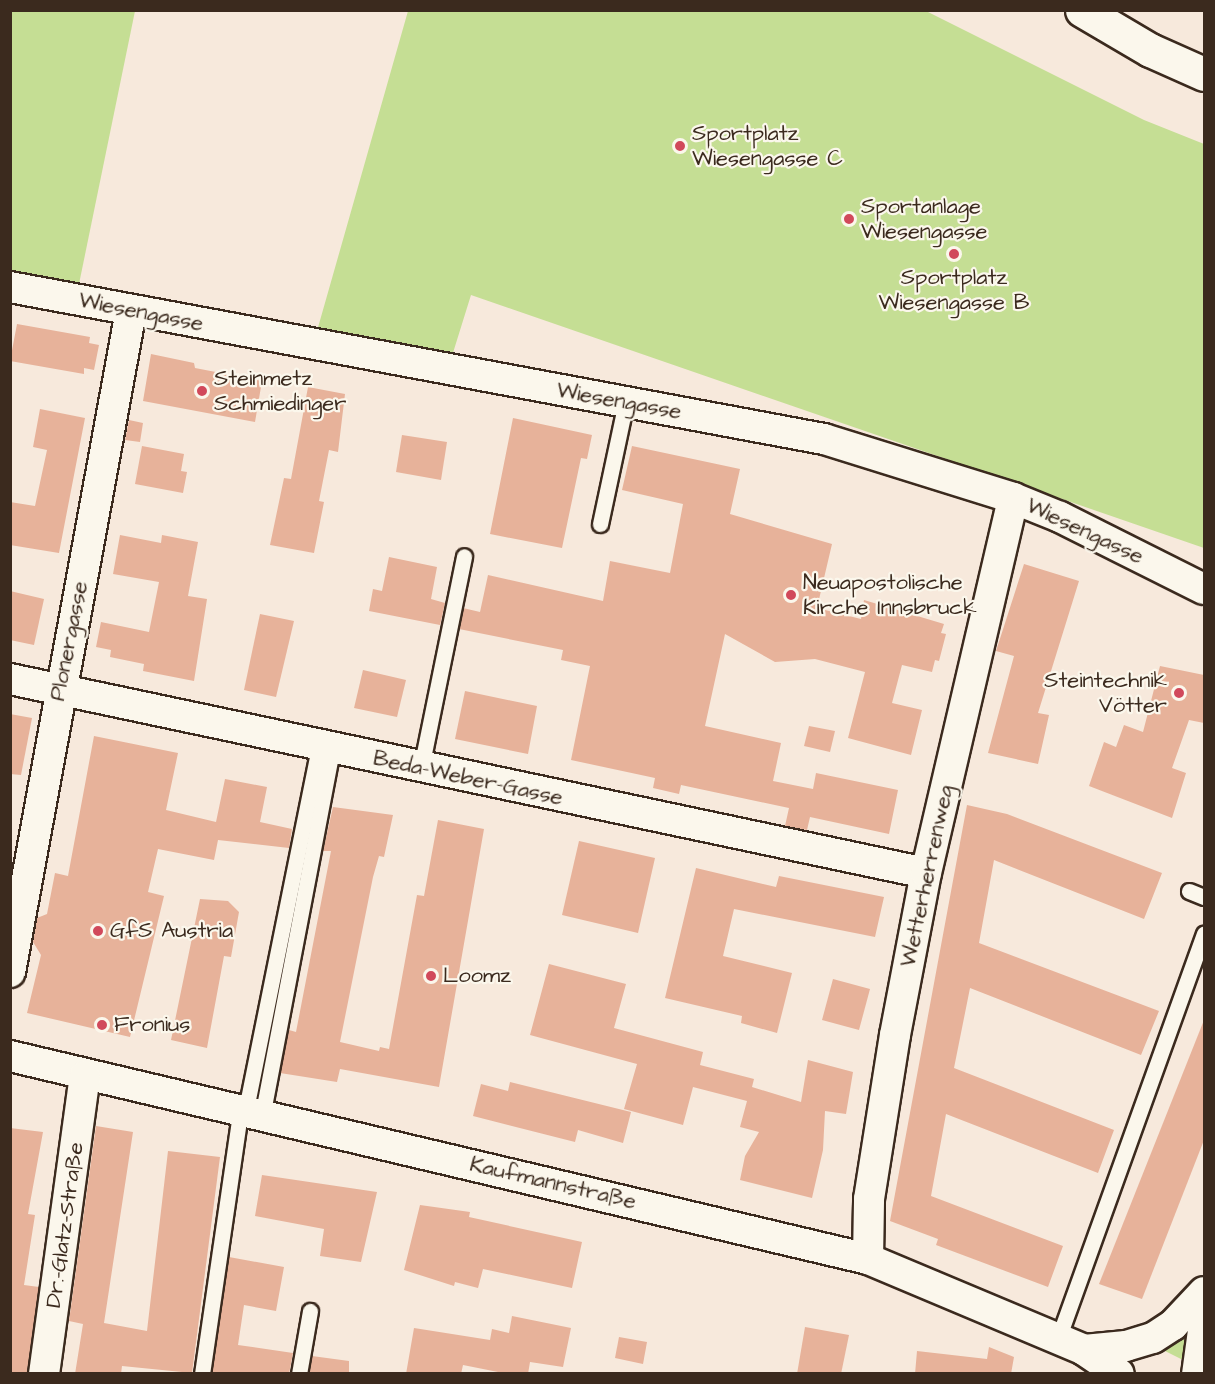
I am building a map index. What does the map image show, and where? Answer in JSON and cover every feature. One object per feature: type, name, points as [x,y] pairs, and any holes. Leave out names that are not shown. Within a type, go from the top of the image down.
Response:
[{"type":"main road","points":[[1082,10],[1150,50],[1204,74]]},
{"type":"main road","points":[[1198,1374],[1204,1330]]},
{"type":"street","name":"Wiesengasse","points":[[10,287],[824,439],[1013,498],[1060,517],[1204,589]]},
{"type":"street","name":"Plonergasse","points":[[10,972],[59,689],[131,311]]},
{"type":"street","name":"Wetterherrenweg","points":[[868,1259],[869,1199],[926,873],[1013,498]]},
{"type":"street","name":"Beda-Weber-Gasse","points":[[10,679],[325,748],[926,873]]},
{"type":"street","name":"Kaufmannstraße","points":[[10,1056],[85,1076],[868,1259],[1071,1344],[1119,1374]]},
{"type":"street","name":"Dr.-Glatz-Straße","points":[[44,1374],[85,1076]]},
{"type":"street","points":[[1071,1344],[1126,1346],[1153,1338],[1173,1325],[1204,1292]]},
{"type":"lane","points":[[600,524],[626,402]]},
{"type":"lane","points":[[422,768],[464,556]]},
{"type":"lane","points":[[202,1374],[249,1114],[325,748]]},
{"type":"lane","points":[[1190,891],[1204,897]]},
{"type":"lane","points":[[1071,1344],[1204,934]]},
{"type":"lane","points":[[299,1374],[309,1311]]},
{"type":"green space","points":[[10,11],[135,11],[79,284],[11,270]]},
{"type":"green space","name":"Sportanlage Wiesengasse","points":[[408,11],[926,11],[1144,120],[1204,144],[1204,548],[471,295],[452,356],[317,331]]},
{"type":"green space","points":[[1186,1330],[1183,1360],[1159,1348]]},
{"type":"building","points":[[17,324],[90,337],[89,343],[99,345],[94,370],[84,368],[84,374],[10,361]]},
{"type":"building","name":"Steinmetz Schmiedinger","points":[[151,354],[194,363],[195,368],[262,381],[255,422],[143,401]]},
{"type":"building","points":[[308,387],[345,394],[338,452],[329,450],[319,501],[324,502],[314,553],[270,545],[284,478],[291,479]]},
{"type":"building","points":[[40,409],[85,418],[59,553],[10,545],[10,502],[35,506],[47,450],[33,447]]},
{"type":"building","points":[[513,418],[592,435],[587,459],[581,458],[562,548],[490,534]]},
{"type":"building","points":[[129,420],[143,423],[140,442],[125,440]]},
{"type":"building","points":[[402,435],[447,442],[441,480],[396,472]]},
{"type":"building","points":[[142,446],[184,454],[181,471],[187,472],[183,493],[135,484]]},
{"type":"building","points":[[632,446],[740,469],[730,514],[832,544],[817,608],[861,619],[864,600],[944,624],[941,633],[946,634],[939,661],[935,660],[932,672],[902,665],[892,703],[922,710],[911,755],[848,738],[865,672],[815,659],[775,662],[725,634],[705,726],[781,743],[773,781],[813,789],[816,773],[898,790],[889,834],[810,817],[807,830],[785,826],[789,808],[681,785],[679,794],[653,788],[655,778],[571,760],[590,666],[561,660],[563,650],[459,629],[463,608],[480,612],[488,575],[603,601],[610,561],[670,573],[683,504],[622,490]]},
{"type":"building","points":[[120,535],[161,543],[162,535],[198,542],[188,596],[207,599],[194,681],[143,671],[144,664],[110,657],[111,650],[96,647],[101,622],[149,632],[159,582],[113,574]]},
{"type":"building","points":[[389,557],[437,567],[431,599],[445,603],[440,625],[369,611],[373,589],[382,591]]},
{"type":"building","points":[[1024,564],[1079,581],[1038,713],[1049,715],[1038,764],[988,753],[1014,656],[996,651]]},
{"type":"building","points":[[10,591],[44,599],[34,645],[10,640]]},
{"type":"building","points":[[260,614],[294,621],[276,697],[244,690]]},
{"type":"building","points":[[1160,666],[1204,675],[1204,723],[1189,720],[1172,768],[1186,773],[1172,818],[1089,786],[1104,742],[1116,747],[1124,725],[1143,732]]},
{"type":"building","points":[[363,670],[406,680],[397,717],[354,708]]},
{"type":"building","points":[[465,691],[537,706],[528,754],[455,739]]},
{"type":"building","points":[[10,714],[32,718],[21,775],[10,774]]},
{"type":"building","points":[[809,726],[835,731],[830,752],[804,746]]},
{"type":"building","points":[[94,736],[178,753],[166,810],[216,822],[225,779],[267,787],[260,822],[292,829],[289,848],[218,840],[214,860],[158,849],[148,892],[164,896],[130,1037],[27,1013],[41,955],[33,942],[37,918],[47,914],[55,873],[68,876]]},
{"type":"building","points":[[967,805],[1007,814],[1162,873],[1144,919],[994,860],[979,943],[1159,1011],[1141,1055],[970,988],[954,1068],[1114,1130],[1098,1173],[946,1114],[931,1196],[1063,1246],[1048,1287],[936,1245],[938,1239],[890,1221]]},
{"type":"building","points":[[333,807],[393,815],[384,857],[379,856],[373,877],[340,1042],[379,1051],[380,1047],[389,1049],[417,895],[424,896],[438,820],[484,829],[439,1087],[340,1069],[337,1082],[280,1073],[289,1030],[296,1032],[331,851],[323,851]]},
{"type":"building","points":[[579,841],[655,858],[638,933],[562,915]]},
{"type":"building","points":[[696,868],[776,887],[779,876],[884,897],[875,937],[734,909],[723,956],[792,973],[777,1033],[741,1023],[742,1016],[665,998]]},
{"type":"building","points":[[200,899],[228,901],[239,912],[231,957],[224,956],[207,1048],[171,1040]]},
{"type":"building","points":[[549,964],[626,984],[614,1028],[703,1052],[700,1065],[754,1079],[752,1087],[801,1102],[808,1060],[853,1072],[846,1114],[825,1111],[823,1150],[812,1198],[740,1180],[745,1156],[759,1132],[740,1127],[747,1101],[693,1087],[683,1125],[624,1109],[637,1064],[530,1035]]},
{"type":"building","points":[[833,979],[870,989],[859,1030],[822,1020]]},
{"type":"building","points":[[1204,1020],[1204,1140],[1142,1299],[1099,1284]]},
{"type":"building","points":[[510,1082],[631,1112],[623,1143],[578,1130],[575,1142],[473,1116],[481,1084],[508,1091]]},
{"type":"building","points":[[96,1126],[133,1132],[104,1323],[147,1331],[168,1151],[220,1157],[192,1373],[122,1366],[121,1374],[75,1374],[83,1324],[69,1321]]},
{"type":"building","points":[[10,1128],[43,1132],[28,1214],[35,1215],[24,1285],[39,1287],[27,1374],[10,1374]]},
{"type":"building","points":[[262,1175],[377,1192],[361,1262],[320,1256],[324,1229],[255,1216]]},
{"type":"building","points":[[420,1205],[470,1212],[469,1217],[582,1242],[572,1288],[483,1269],[478,1288],[455,1282],[454,1286],[404,1270]]},
{"type":"building","points":[[229,1257],[284,1267],[276,1311],[244,1305],[238,1345],[293,1353],[289,1374],[212,1374]]},
{"type":"building","points":[[512,1316],[571,1328],[563,1367],[530,1362],[528,1374],[508,1374],[463,1365],[461,1374],[406,1374],[414,1328],[490,1340],[492,1329],[509,1333]]},
{"type":"building","points":[[805,1327],[849,1335],[841,1374],[797,1374]]},
{"type":"building","points":[[619,1337],[647,1342],[643,1364],[615,1358]]},
{"type":"building","points":[[989,1347],[1014,1357],[1011,1374],[915,1374],[917,1351],[987,1359]]},
{"type":"building","points":[[312,1356],[349,1361],[349,1374],[309,1374]]},
{"type":"place","name":"Sportplatz Wiesengasse C","points":[[680,146]]},
{"type":"place","name":"Sportanlage Wiesengasse","points":[[849,219]]},
{"type":"place","name":"Sportplatz Wiesengasse B","points":[[954,254]]},
{"type":"place","name":"Steinmetz Schmiedinger","points":[[202,391]]},
{"type":"place","name":"Neuapostolische Kirche Innsbruck","points":[[791,595]]},
{"type":"place","name":"Steintechnik Vötter","points":[[1179,693]]},
{"type":"place","name":"GfS Austria","points":[[98,931]]},
{"type":"place","name":"Loomz","points":[[431,976]]},
{"type":"place","name":"Fronius","points":[[102,1025]]}]
